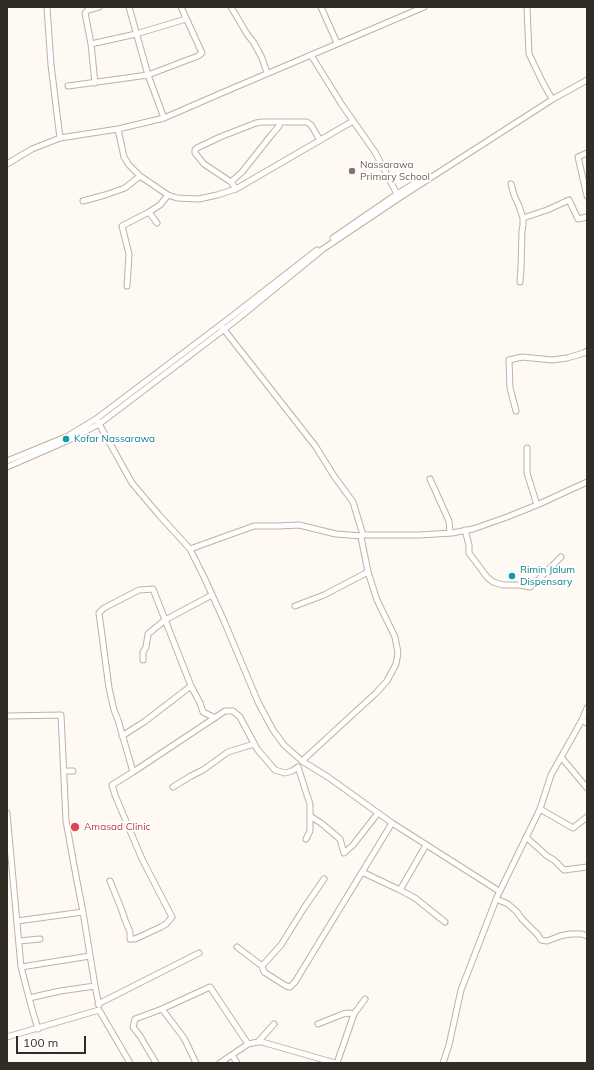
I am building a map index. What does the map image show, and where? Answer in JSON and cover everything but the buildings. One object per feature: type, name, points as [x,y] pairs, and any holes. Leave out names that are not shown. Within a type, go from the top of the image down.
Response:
[{"type":"street","points":[[47,7],[51,65],[60,138]]},
{"type":"street","points":[[96,83],[85,13],[88,10],[99,7]]},
{"type":"street","points":[[129,7],[148,75],[164,118]]},
{"type":"street","points":[[68,86],[148,75],[198,56],[202,53],[181,7]]},
{"type":"street","points":[[231,7],[254,43],[262,58],[267,73]]},
{"type":"street","points":[[321,7],[337,43]]},
{"type":"street","points":[[7,164],[32,149],[60,138],[118,129],[164,118],[424,7]]},
{"type":"street","points":[[527,7],[529,54],[543,83],[552,97]]},
{"type":"street","points":[[91,44],[136,34],[186,19]]},
{"type":"street","points":[[311,55],[352,121],[375,152],[397,194]]},
{"type":"street","points":[[222,327],[321,246],[397,194],[462,156],[587,76]]},
{"type":"street","points":[[7,467],[69,440],[98,422],[323,249],[553,99],[587,80]]},
{"type":"street","points":[[236,190],[231,182],[204,164],[195,153],[197,148],[256,123],[268,121],[307,122],[311,125],[320,140]]},
{"type":"street","points":[[118,129],[124,157],[129,165],[140,176],[168,195],[177,198],[199,199],[236,190],[352,121]]},
{"type":"street","points":[[231,182],[242,172],[279,126],[280,122]]},
{"type":"street","points":[[587,153],[578,157],[587,196]]},
{"type":"street","points":[[83,201],[125,188],[140,176]]},
{"type":"street","points":[[511,184],[523,218],[522,267],[520,282]]},
{"type":"street","points":[[127,286],[128,254],[122,226],[150,212],[160,205],[168,195]]},
{"type":"street","points":[[523,218],[548,210],[569,200],[578,219],[587,217]]},
{"type":"street","points":[[150,212],[157,223]]},
{"type":"street","points":[[222,327],[316,447],[334,476],[353,502],[362,536],[368,572],[377,600],[395,637],[398,653],[396,664],[387,681],[302,761]]},
{"type":"street","points":[[516,411],[510,388],[509,360],[522,357],[552,360],[567,358],[587,351]]},
{"type":"street","points":[[7,460],[68,436],[98,422]]},
{"type":"street","points":[[98,422],[132,483],[190,549],[212,595],[258,702],[273,730],[284,744],[302,761],[328,776],[392,823],[499,892]]},
{"type":"street","points":[[527,448],[527,473],[537,505]]},
{"type":"street","points":[[430,479],[449,521],[450,533]]},
{"type":"street","points":[[190,549],[254,526],[299,525],[336,534],[362,536],[450,533],[473,529],[508,517],[587,483]]},
{"type":"street","points":[[466,530],[469,553],[487,577],[493,582],[503,585],[530,586],[539,580],[561,557]]},
{"type":"street","points":[[295,606],[324,595],[368,572]]},
{"type":"street","points":[[133,772],[114,710],[109,688],[99,613],[104,608],[139,590],[153,589],[191,686],[203,712],[215,718]]},
{"type":"street","points":[[143,660],[143,652],[146,647],[148,634],[166,620],[212,595]]},
{"type":"street","points":[[122,736],[144,722],[191,686]]},
{"type":"street","points":[[444,1063],[461,990],[496,899],[540,809],[551,775],[582,720],[587,708]]},
{"type":"street","points":[[110,881],[130,932],[130,938],[135,939],[161,927],[172,918],[142,859],[112,785],[225,711],[233,711],[240,717],[254,744],[275,770],[284,772],[292,771],[298,767],[310,804],[310,831],[306,839]]},
{"type":"street","points":[[7,716],[61,715],[66,821],[99,1010],[130,1063]]},
{"type":"street","points":[[582,720],[587,723]]},
{"type":"street","points":[[173,787],[203,770],[228,752],[254,744]]},
{"type":"street","points":[[561,758],[587,788]]},
{"type":"street","points":[[64,771],[73,771]]},
{"type":"street","points":[[540,809],[573,828],[587,817]]},
{"type":"street","points":[[7,813],[22,967],[38,1029]]},
{"type":"street","points":[[310,816],[340,839],[344,853],[353,845],[378,813]]},
{"type":"street","points":[[237,947],[262,966],[264,972],[290,987],[295,982],[392,823]]},
{"type":"street","points":[[526,837],[564,870],[587,867]]},
{"type":"street","points":[[400,890],[426,845]]},
{"type":"street","points":[[362,872],[415,898],[444,922]]},
{"type":"street","points":[[262,966],[281,945],[324,879]]},
{"type":"street","points":[[496,899],[508,904],[517,912],[522,919],[538,934],[541,940],[547,942],[560,936],[570,934],[582,934],[587,936]]},
{"type":"street","points":[[17,921],[83,912]]},
{"type":"street","points":[[19,942],[40,939]]},
{"type":"street","points":[[98,1004],[200,953]]},
{"type":"street","points":[[22,967],[90,956]]},
{"type":"street","points":[[29,998],[60,991],[95,986]]},
{"type":"street","points":[[156,1063],[133,1027],[135,1019],[162,1009],[210,987],[248,1044]]},
{"type":"street","points":[[220,1063],[248,1044],[262,1042],[336,1063],[354,1014],[365,999]]},
{"type":"street","points":[[162,1009],[184,1038],[196,1063]]},
{"type":"street","points":[[7,1037],[99,1010]]},
{"type":"street","points":[[318,1024],[343,1014],[354,1014]]},
{"type":"street","points":[[258,1042],[274,1024]]},
{"type":"street","points":[[232,1055],[237,1063]]},
{"type":"place","name":"Nassarawa Primary School","points":[[352,171]]},
{"type":"place","name":"Kofar Nassarawa","points":[[66,439]]},
{"type":"place","name":"Rimin Jalum Dispensary","points":[[512,576]]},
{"type":"place","name":"Amasad Clinic","points":[[75,827]]}]
